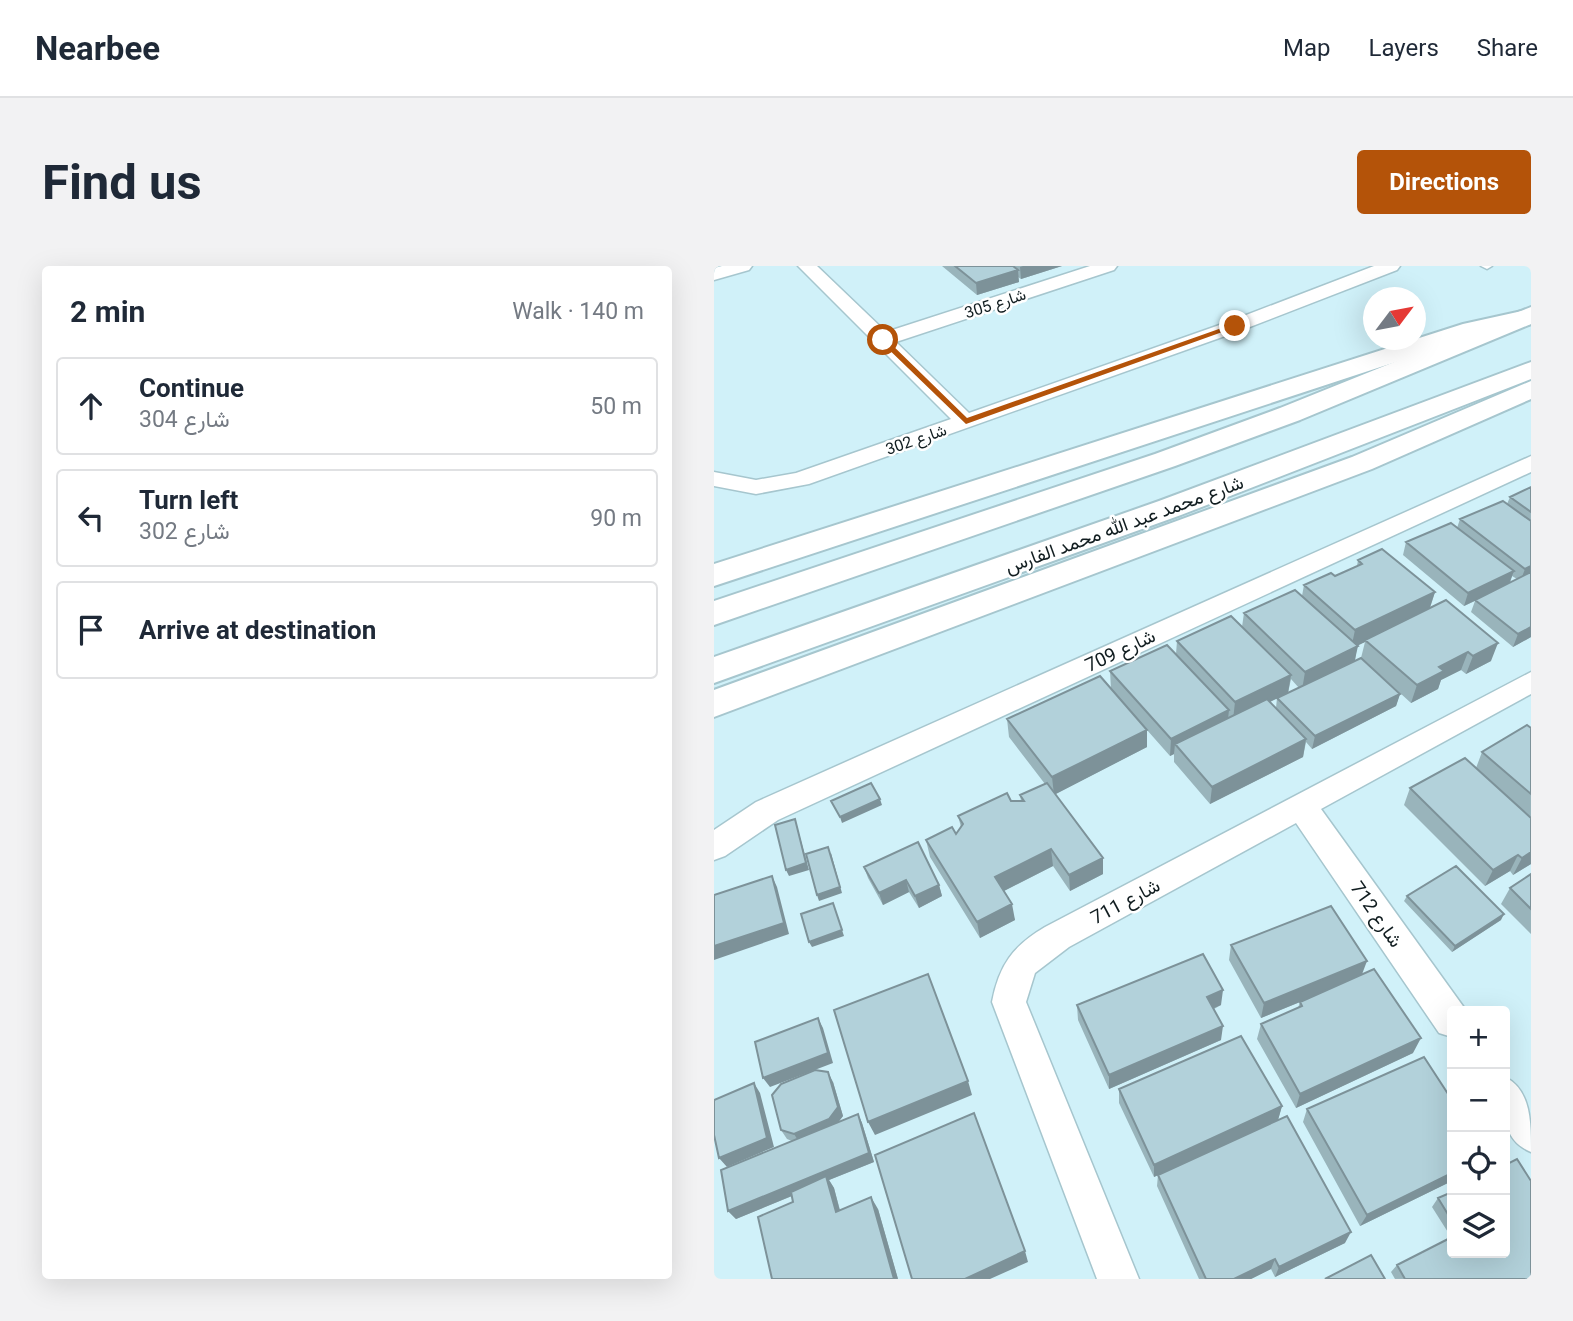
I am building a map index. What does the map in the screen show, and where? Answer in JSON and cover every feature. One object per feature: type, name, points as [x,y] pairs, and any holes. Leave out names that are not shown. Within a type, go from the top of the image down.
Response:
[{"type":"street","points":[[714,274],[743,266]]},
{"type":"street","points":[[807,266],[966,422]]},
{"type":"street","name":"شارع 305","points":[[883,340],[1108,266]]},
{"type":"street","name":"شارع 302","points":[[714,479],[748,486],[787,483],[1235,326],[1391,266]]},
{"type":"street","points":[[714,575],[1472,329],[1527,317]]},
{"type":"street","points":[[714,613],[1165,460],[1290,414],[1527,317]]},
{"type":"street","name":"شارع محمد عبد الله محمد الفارس","points":[[717,695],[1171,508],[1531,370]]},
{"type":"street","points":[[717,695],[1362,463],[1531,389]]},
{"type":"street","points":[[1362,463],[1531,415]]},
{"type":"street","name":"شارع 709","points":[[714,847],[767,811],[1531,463]]},
{"type":"street","name":"شارع 711","points":[[1118,1279],[1009,1002],[1013,974],[1030,953],[1057,937],[1531,682]]},
{"type":"street","name":"شارع 712","points":[[1302,807],[1447,1014]]},
{"type":"building","points":[[955,266],[1013,266],[1018,270],[976,283]]},
{"type":"building","points":[[1531,487],[1531,512],[1510,497]]},
{"type":"building","points":[[1503,501],[1531,521],[1531,566],[1525,569],[1460,519]]},
{"type":"building","points":[[1451,523],[1514,571],[1468,593],[1406,542]]},
{"type":"building","points":[[1382,549],[1435,592],[1355,630],[1304,585],[1362,564],[1358,560]]},
{"type":"building","points":[[1531,572],[1531,627],[1518,634],[1475,600]]},
{"type":"building","points":[[1295,590],[1358,646],[1305,672],[1244,613]]},
{"type":"building","points":[[1446,600],[1498,643],[1473,656],[1468,652],[1439,667],[1444,671],[1417,685],[1365,640]]},
{"type":"building","points":[[1231,616],[1291,675],[1235,702],[1177,641]]},
{"type":"building","points":[[1167,645],[1229,710],[1171,739],[1110,671]]},
{"type":"building","points":[[1361,658],[1400,694],[1315,736],[1277,698]]},
{"type":"building","points":[[1100,676],[1147,730],[1052,777],[1007,719]]},
{"type":"building","points":[[1267,699],[1306,739],[1212,787],[1175,744]]},
{"type":"building","points":[[1527,725],[1531,728],[1531,794],[1482,752]]},
{"type":"building","points":[[1465,758],[1531,818],[1531,852],[1522,858],[1518,855],[1493,870],[1410,788]]},
{"type":"building","points":[[871,783],[880,799],[840,817],[831,801]]},
{"type":"building","points":[[1047,783],[1103,858],[1069,875],[1051,849],[995,877],[1012,904],[977,922],[926,840],[952,827],[956,834],[963,824],[958,816],[1007,793],[1011,801],[1024,801],[1020,795]]},
{"type":"building","points":[[795,819],[806,863],[786,870],[775,825]]},
{"type":"building","points":[[918,842],[939,885],[915,896],[906,880],[879,893],[864,867]]},
{"type":"building","points":[[828,847],[840,887],[817,895],[806,854]]},
{"type":"building","points":[[1456,866],[1504,914],[1455,946],[1407,896]]},
{"type":"building","points":[[1531,874],[1531,909],[1510,888]]},
{"type":"building","points":[[772,876],[784,923],[714,946],[714,895]]},
{"type":"building","points":[[833,903],[842,930],[809,942],[801,914]]},
{"type":"building","points":[[1331,906],[1367,961],[1264,1003],[1231,945]]},
{"type":"building","points":[[1203,954],[1223,990],[1207,997],[1223,1026],[1109,1075],[1077,1005]]},
{"type":"building","points":[[1374,969],[1421,1038],[1300,1094],[1261,1024],[1302,1006],[1300,1002]]},
{"type":"building","points":[[928,974],[968,1081],[868,1122],[834,1010]]},
{"type":"building","points":[[818,1018],[828,1053],[763,1078],[755,1042]]},
{"type":"building","points":[[1241,1036],[1282,1106],[1154,1165],[1119,1089]]},
{"type":"building","points":[[1424,1057],[1447,1092],[1447,1175],[1367,1215],[1307,1109]]},
{"type":"building","points":[[815,1070],[828,1072],[838,1107],[829,1119],[794,1134],[781,1130],[772,1095],[781,1084]]},
{"type":"building","points":[[754,1083],[767,1138],[719,1158],[714,1135],[714,1100]]},
{"type":"building","points":[[974,1113],[1025,1251],[965,1279],[912,1279],[875,1155]]},
{"type":"building","points":[[858,1114],[869,1153],[728,1211],[721,1170]]},
{"type":"building","points":[[1287,1116],[1351,1232],[1279,1267],[1275,1259],[1234,1279],[1206,1279],[1158,1175]]},
{"type":"building","points":[[1517,1159],[1531,1181],[1531,1279],[1405,1279],[1397,1265],[1447,1240],[1447,1258],[1510,1258],[1510,1162]]},
{"type":"building","points":[[826,1176],[836,1212],[871,1197],[894,1279],[772,1279],[758,1217],[793,1202],[791,1192]]},
{"type":"building","points":[[1447,1194],[1447,1213],[1438,1198]]},
{"type":"building","points":[[1371,1255],[1385,1279],[1325,1279]]},
{"type":"route","points":[[883,340],[966,422],[1235,326]]}]
